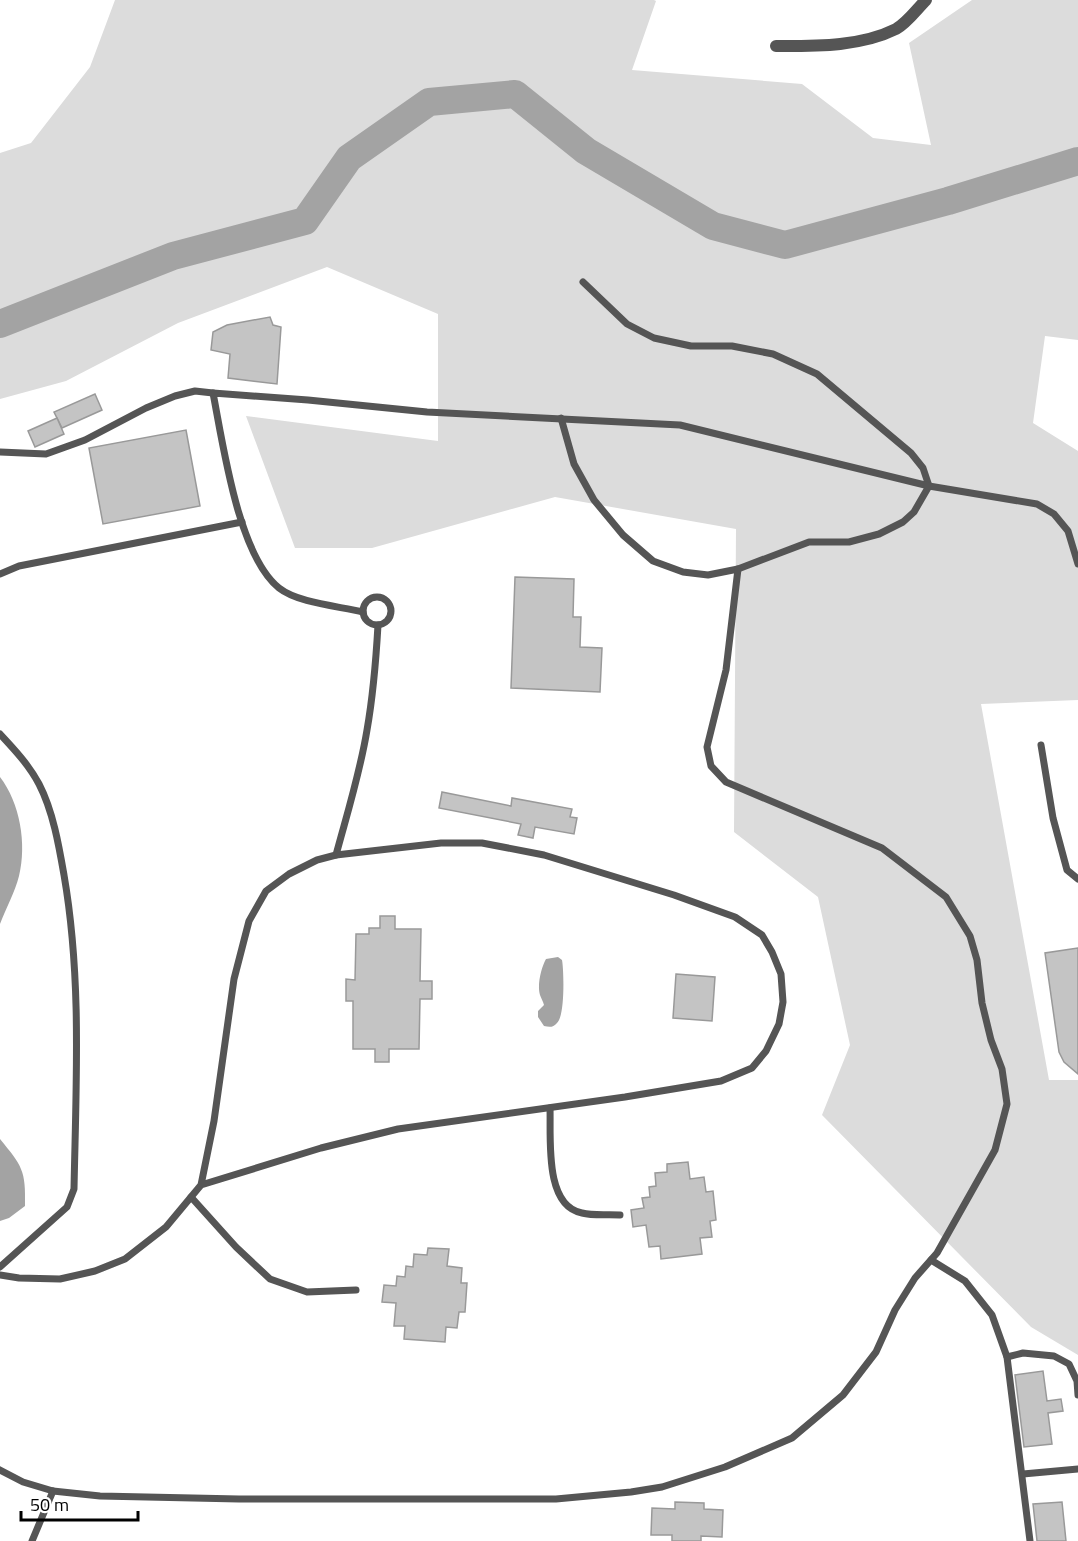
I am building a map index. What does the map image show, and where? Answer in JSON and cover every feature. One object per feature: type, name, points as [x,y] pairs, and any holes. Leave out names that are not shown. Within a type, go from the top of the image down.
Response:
[{"type":"street","points":[[776,46],[807,46],[860,41],[897,29],[926,0]]},
{"type":"lane","points":[[561,418],[574,464],[594,500],[623,535],[652,561],[683,572],[708,575],[738,569],[809,542],[849,542],[879,534],[903,522],[915,512],[929,486],[923,468],[911,453],[817,374],[773,354],[732,346],[691,346],[654,338],[627,324],[583,282]]},
{"type":"lane","points":[[0,452],[46,454],[85,440],[146,408],[175,396],[195,391],[427,412],[680,424],[929,486],[1037,504],[1054,514],[1068,531],[1078,564]]},
{"type":"lane","points":[[213,393],[242,522],[266,573],[279,587],[295,597],[363,612]]},
{"type":"lane","points":[[0,574],[19,566],[242,522]]},
{"type":"lane","points":[[0,1470],[23,1482],[53,1491],[100,1496],[544,1499],[631,1492],[662,1487],[725,1467],[792,1438],[843,1395],[876,1352],[895,1310],[915,1278],[937,1253],[994,1150],[1007,1104],[1002,1069],[991,1040],[982,1003],[977,960],[970,936],[946,897],[882,848],[726,782],[711,766],[706,747],[726,670],[738,569]]},
{"type":"lane","points":[[372,597],[380,597],[388,602],[391,610],[389,619],[378,625],[366,620],[363,612],[365,603],[372,597]]},
{"type":"lane","points":[[336,855],[367,730],[373,695],[378,625]]},
{"type":"lane","points":[[0,734],[19,754],[39,784],[58,840],[72,923],[77,1024],[74,1189],[67,1208],[0,1267]]},
{"type":"lane","points":[[1041,745],[1053,818],[1068,870],[1078,879]]},
{"type":"lane","points":[[0,1275],[60,1279],[125,1259],[166,1227],[201,1185],[214,1121],[234,979],[249,921],[266,891],[288,874],[317,860],[336,855],[441,843],[482,843],[544,855],[674,895],[735,917],[762,935],[781,974],[783,1002],[779,1024],[766,1051],[752,1068],[721,1081],[398,1129],[321,1148],[201,1185]]},
{"type":"lane","points":[[550,1108],[553,1183],[564,1204],[580,1213],[620,1215]]},
{"type":"lane","points":[[191,1197],[236,1247],[270,1279],[307,1292],[356,1290]]},
{"type":"lane","points":[[931,1260],[965,1281],[992,1316],[1007,1356],[1030,1541]]},
{"type":"lane","points":[[1007,1356],[1023,1353],[1054,1356],[1069,1364],[1077,1381],[1078,1395]]},
{"type":"lane","points":[[1023,1474],[1078,1469]]},
{"type":"lane","points":[[32,1541],[53,1491]]},
{"type":"shaded area","points":[[115,0],[654,0],[656,1],[632,70],[802,84],[873,138],[931,145],[909,43],[972,0],[1078,0],[1078,340],[1045,336],[1033,423],[1078,451],[1078,700],[981,704],[1049,1080],[1078,1080],[1078,1355],[1031,1327],[822,1115],[850,1045],[818,897],[734,832],[736,529],[555,497],[372,548],[295,548],[246,416],[438,441],[438,314],[327,267],[178,323],[66,381],[0,399],[0,153],[31,143],[90,67]]},
{"type":"shaded area","points":[[0,777],[17,811],[22,851],[17,882],[0,924]]},
{"type":"shaded area","points":[[558,957],[562,960],[563,974],[560,1019],[548,1027],[544,1026],[538,1017],[538,1011],[544,1005],[539,991],[540,977],[546,959]]},
{"type":"shaded area","points":[[0,1139],[21,1169],[25,1184],[25,1206],[9,1218],[0,1221]]},
{"type":"building","points":[[270,317],[273,325],[281,327],[277,384],[228,378],[230,354],[211,350],[213,332],[227,325]]},
{"type":"building","points":[[95,394],[102,410],[62,428],[54,412]]},
{"type":"building","points":[[57,418],[64,434],[35,447],[28,431]]},
{"type":"building","points":[[186,430],[200,506],[103,524],[89,448]]},
{"type":"building","points":[[515,577],[574,579],[573,617],[581,617],[580,647],[602,648],[600,692],[511,688]]},
{"type":"building","points":[[442,792],[511,806],[512,798],[572,809],[570,817],[577,818],[574,834],[535,827],[533,838],[518,835],[521,824],[439,808]]},
{"type":"building","points":[[380,916],[395,916],[395,929],[421,929],[420,981],[432,981],[432,999],[420,999],[419,1049],[389,1049],[389,1062],[375,1062],[375,1049],[353,1049],[353,1001],[346,1001],[346,979],[355,980],[356,934],[369,934],[369,928],[380,928]]},
{"type":"building","points":[[1078,948],[1078,1074],[1064,1062],[1059,1052],[1045,953]]},
{"type":"building","points":[[676,974],[715,977],[712,1021],[673,1018]]},
{"type":"building","points":[[688,1162],[690,1179],[704,1177],[706,1192],[713,1191],[716,1220],[710,1221],[712,1237],[700,1238],[702,1254],[661,1259],[660,1246],[649,1247],[646,1225],[633,1227],[631,1210],[644,1208],[642,1198],[650,1197],[649,1187],[656,1186],[655,1173],[667,1172],[667,1164]]},
{"type":"building","points":[[428,1248],[449,1249],[447,1266],[462,1268],[461,1283],[467,1283],[465,1312],[459,1312],[457,1328],[446,1327],[445,1342],[404,1339],[405,1326],[394,1326],[396,1303],[382,1302],[384,1285],[396,1286],[397,1276],[405,1277],[406,1266],[413,1267],[414,1254],[427,1255]]},
{"type":"building","points":[[1043,1371],[1047,1401],[1061,1399],[1063,1411],[1048,1413],[1052,1444],[1024,1447],[1015,1375]]},
{"type":"building","points":[[675,1502],[704,1503],[704,1509],[723,1510],[722,1537],[701,1536],[701,1541],[672,1541],[672,1535],[651,1535],[652,1508],[675,1509]]},
{"type":"building","points":[[1062,1502],[1066,1541],[1037,1541],[1033,1504]]},
{"type":"waterway","points":[[0,324],[173,256],[305,221],[349,158],[429,102],[515,94],[586,151],[713,226],[785,245],[948,201],[1078,161]]}]
